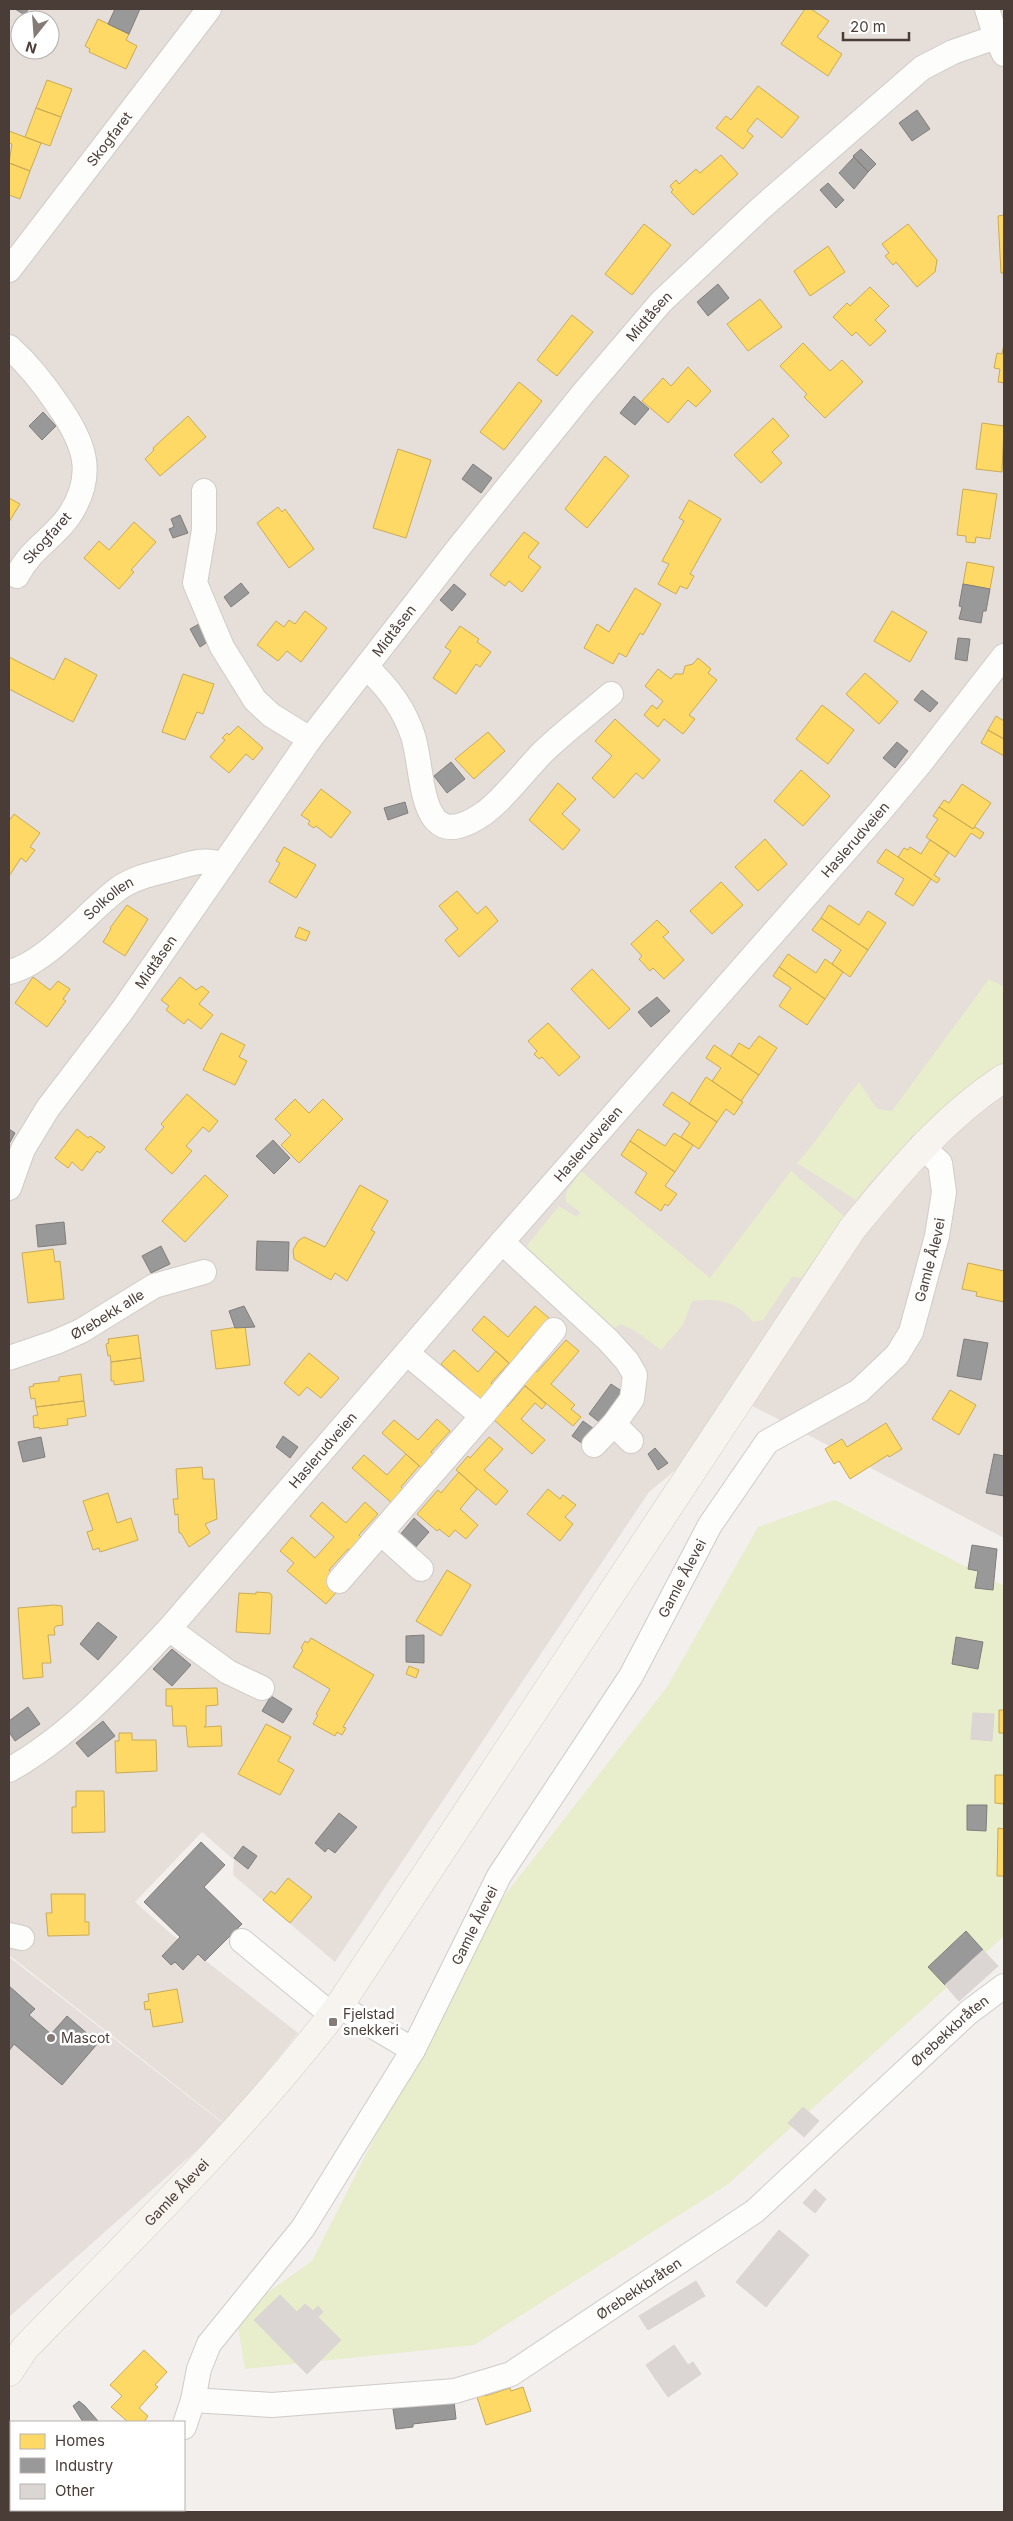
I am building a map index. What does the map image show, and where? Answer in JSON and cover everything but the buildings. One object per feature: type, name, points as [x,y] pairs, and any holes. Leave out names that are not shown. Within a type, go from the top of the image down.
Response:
[{"type":"main road","name":"Gamle Ålevei","points":[[9,2372],[17,2351],[219,2150],[299,2058],[335,2011],[852,1229],[921,1146],[952,1118],[1004,1078]]},
{"type":"street","name":"Skogfaret","points":[[9,270],[209,9]]},
{"type":"street","points":[[987,9],[1000,46]]},
{"type":"street","name":"Midtåsen","points":[[9,1188],[23,1149],[48,1108],[122,1011],[310,739],[585,391],[661,302],[760,209],[922,68],[953,52],[1000,46]]},
{"type":"street","name":"Skogfaret","points":[[9,347],[46,387],[74,428],[82,447],[85,467],[84,483],[77,502],[68,518],[25,559],[17,576]]},
{"type":"street","points":[[204,491],[204,530],[196,583],[222,647],[255,700],[271,715],[310,739]]},
{"type":"street","name":"Haslerudveien","points":[[9,1770],[68,1728],[113,1689],[168,1629],[408,1354],[502,1242],[877,815],[938,742],[1004,656]]},
{"type":"street","name":"Midtåsen","points":[[366,667],[394,696],[413,736],[426,806],[435,821],[448,827],[463,825],[484,813],[545,750],[611,694]]},
{"type":"street","name":"Solkollen","points":[[9,972],[44,953],[80,925],[119,888],[135,880],[197,861],[211,860],[223,865]]},
{"type":"street","name":"Gamle Ålevei","points":[[185,2424],[193,2400],[199,2369],[209,2344],[303,2228],[413,2050],[499,1876],[631,1676],[710,1525],[767,1442],[859,1391],[897,1355],[911,1332],[935,1245],[944,1192],[940,1163],[921,1146]]},
{"type":"street","points":[[502,1242],[528,1263],[627,1360],[635,1376],[632,1399],[614,1424],[594,1445]]},
{"type":"street","name":"Ørebekk alle","points":[[9,1358],[56,1342],[81,1331],[154,1286],[204,1272]]},
{"type":"street","points":[[339,1581],[554,1330]]},
{"type":"street","points":[[408,1354],[482,1416]]},
{"type":"street","points":[[614,1424],[631,1441]]},
{"type":"street","points":[[381,1533],[421,1569]]},
{"type":"street","points":[[168,1629],[228,1672],[262,1688]]},
{"type":"street","points":[[242,1941],[335,2011],[413,2050]]},
{"type":"street","name":"Ørebekkbråten","points":[[193,2400],[272,2405],[455,2391],[511,2374],[756,2211],[969,2012],[1004,1986]]},
{"type":"shaded area","points":[[9,9],[1004,9],[1004,1538],[728,1393],[678,1468],[649,1492],[335,1962],[233,1875],[234,1860],[202,1832],[135,1902],[169,1932],[298,2033],[225,2124],[9,1955]]},
{"type":"shaded area","points":[[9,1957],[225,2125],[9,2317]]},
{"type":"green space","points":[[989,979],[1004,987],[1004,1063],[943,1109],[889,1161],[856,1200],[797,1163],[859,1082],[877,1109],[892,1111]]},
{"type":"green space","points":[[581,1171],[710,1278],[791,1171],[845,1217],[801,1278],[792,1277],[763,1320],[753,1322],[741,1309],[726,1302],[710,1300],[692,1301],[683,1325],[661,1350],[634,1330],[620,1324],[610,1332],[537,1265],[526,1247],[559,1206],[577,1217],[580,1212],[566,1202],[566,1193]]},
{"type":"green space","points":[[835,1500],[1004,1586],[1004,1936],[728,2184],[474,2345],[245,2369],[236,2315],[312,2261],[484,1922],[667,1687],[758,1527]]},
{"type":"place","name":"Fjelstad snekkeri","points":[[333,2022]]},
{"type":"place","name":"Mascot","points":[[51,2038]]}]
